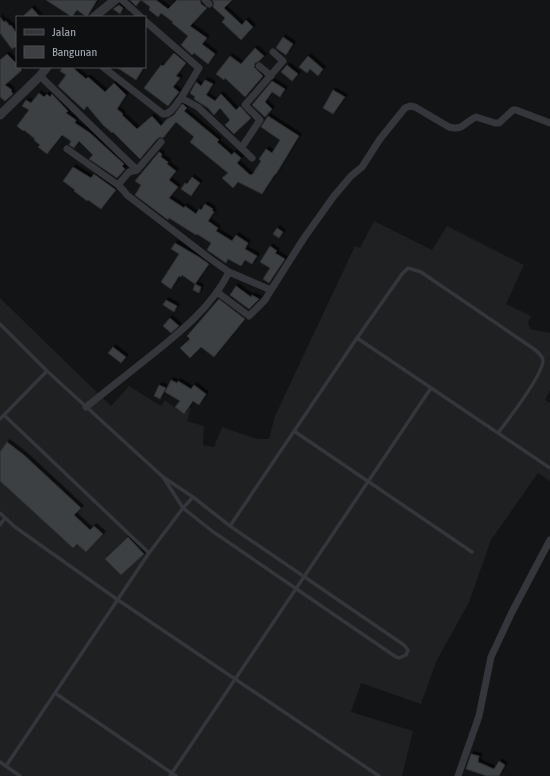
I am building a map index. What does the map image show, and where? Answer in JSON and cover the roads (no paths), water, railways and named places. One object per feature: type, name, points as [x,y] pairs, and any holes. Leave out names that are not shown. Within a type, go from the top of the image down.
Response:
[{"type":"street","points":[[95,16],[115,0]]},
{"type":"street","points":[[122,0],[140,16]]},
{"type":"street","points":[[105,68],[163,114],[166,115],[169,113],[181,98],[199,68],[146,22]]},
{"type":"street","points":[[242,147],[260,120],[245,105],[283,61],[273,52]]},
{"type":"street","points":[[259,66],[271,76]]},
{"type":"street","points":[[0,115],[46,68]]},
{"type":"street","points":[[40,76],[138,170]]},
{"type":"street","points":[[181,98],[198,107],[252,158]]},
{"type":"street","points":[[217,292],[249,316],[265,300],[304,238],[334,196],[351,176],[362,167],[380,139],[406,108],[410,106],[415,107],[449,127],[455,128],[464,126],[476,117],[495,123],[500,123],[513,110],[550,123]]},
{"type":"street","points":[[118,185],[129,172],[138,170],[161,142]]},
{"type":"street","points":[[68,149],[118,185],[127,195],[229,272],[271,290]]},
{"type":"street","points":[[86,407],[168,342],[198,314],[224,283],[229,272]]},
{"type":"street","points":[[458,776],[479,716],[491,657],[512,612],[550,540]]},
{"type":"lane","points":[[230,526],[357,338],[402,274],[408,268],[421,272],[542,356],[543,361],[541,369],[534,382],[498,433]]},
{"type":"lane","points":[[0,324],[47,371],[162,477],[193,497],[230,526],[404,645],[407,648],[408,653],[404,656],[396,657],[212,531],[183,508],[162,477]]},
{"type":"lane","points":[[357,338],[550,468]]},
{"type":"lane","points":[[0,419],[47,371]]},
{"type":"lane","points":[[171,775],[431,388]]},
{"type":"lane","points":[[4,415],[149,553]]},
{"type":"lane","points":[[294,431],[472,552]]},
{"type":"lane","points":[[6,766],[149,553],[193,497]]},
{"type":"lane","points":[[0,513],[15,527],[118,600],[379,776]]},
{"type":"lane","points":[[0,524],[5,518]]},
{"type":"lane","points":[[55,693],[171,775],[176,776]]},
{"type":"lane","points":[[0,762],[20,776]]}]
